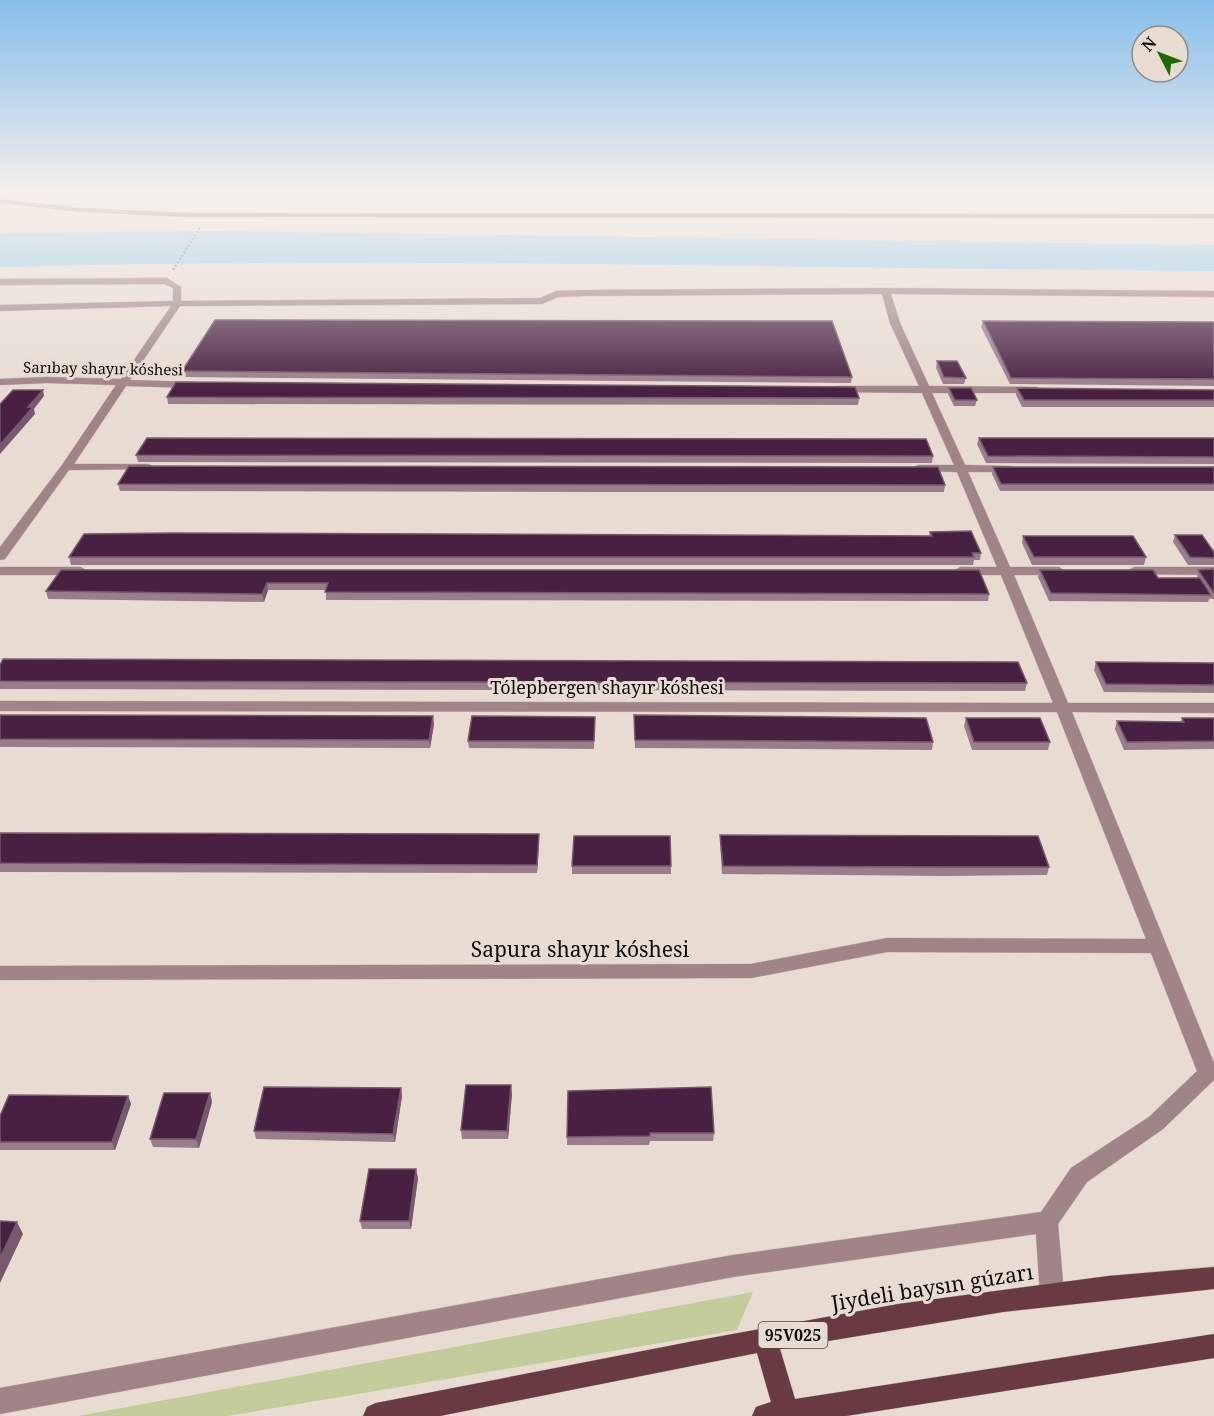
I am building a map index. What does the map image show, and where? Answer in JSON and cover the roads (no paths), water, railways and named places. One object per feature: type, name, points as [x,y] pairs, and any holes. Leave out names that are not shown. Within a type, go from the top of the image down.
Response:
[{"type":"main road","name":"Jiydeli baysın gúzarı","points":[[376,1416],[765,1341],[997,1301],[1214,1278]]},
{"type":"main road","points":[[765,1341],[776,1414],[1214,1346]]},
{"type":"street","points":[[0,282],[166,281],[177,287],[177,304],[66,467],[0,556]]},
{"type":"street","points":[[886,291],[894,323],[1007,571],[1208,1073],[1156,1123],[1079,1175],[1047,1222],[1052,1294]]},
{"type":"street","points":[[0,308],[543,301],[556,294],[585,293],[886,291],[1214,294]]},
{"type":"street","name":"Sarıbay shayır kóshesi","points":[[0,382],[47,380],[210,385]]},
{"type":"street","points":[[818,389],[1053,390]]},
{"type":"street","points":[[66,467],[161,467]]},
{"type":"street","points":[[900,468],[1029,469]]},
{"type":"street","points":[[0,571],[96,571]]},
{"type":"street","points":[[947,571],[1076,571]]},
{"type":"street","points":[[1122,571],[1214,571]]},
{"type":"street","name":"Tólepbergen shayır kóshesi","points":[[0,706],[1214,708]]},
{"type":"street","name":"Sapura shayır kóshesi","points":[[0,973],[751,971],[887,945],[1158,946]]},
{"type":"street","points":[[0,1401],[733,1266],[1047,1222]]},
{"type":"water","points":[[0,259],[1214,259],[1214,271],[455,263],[0,267]]}]
